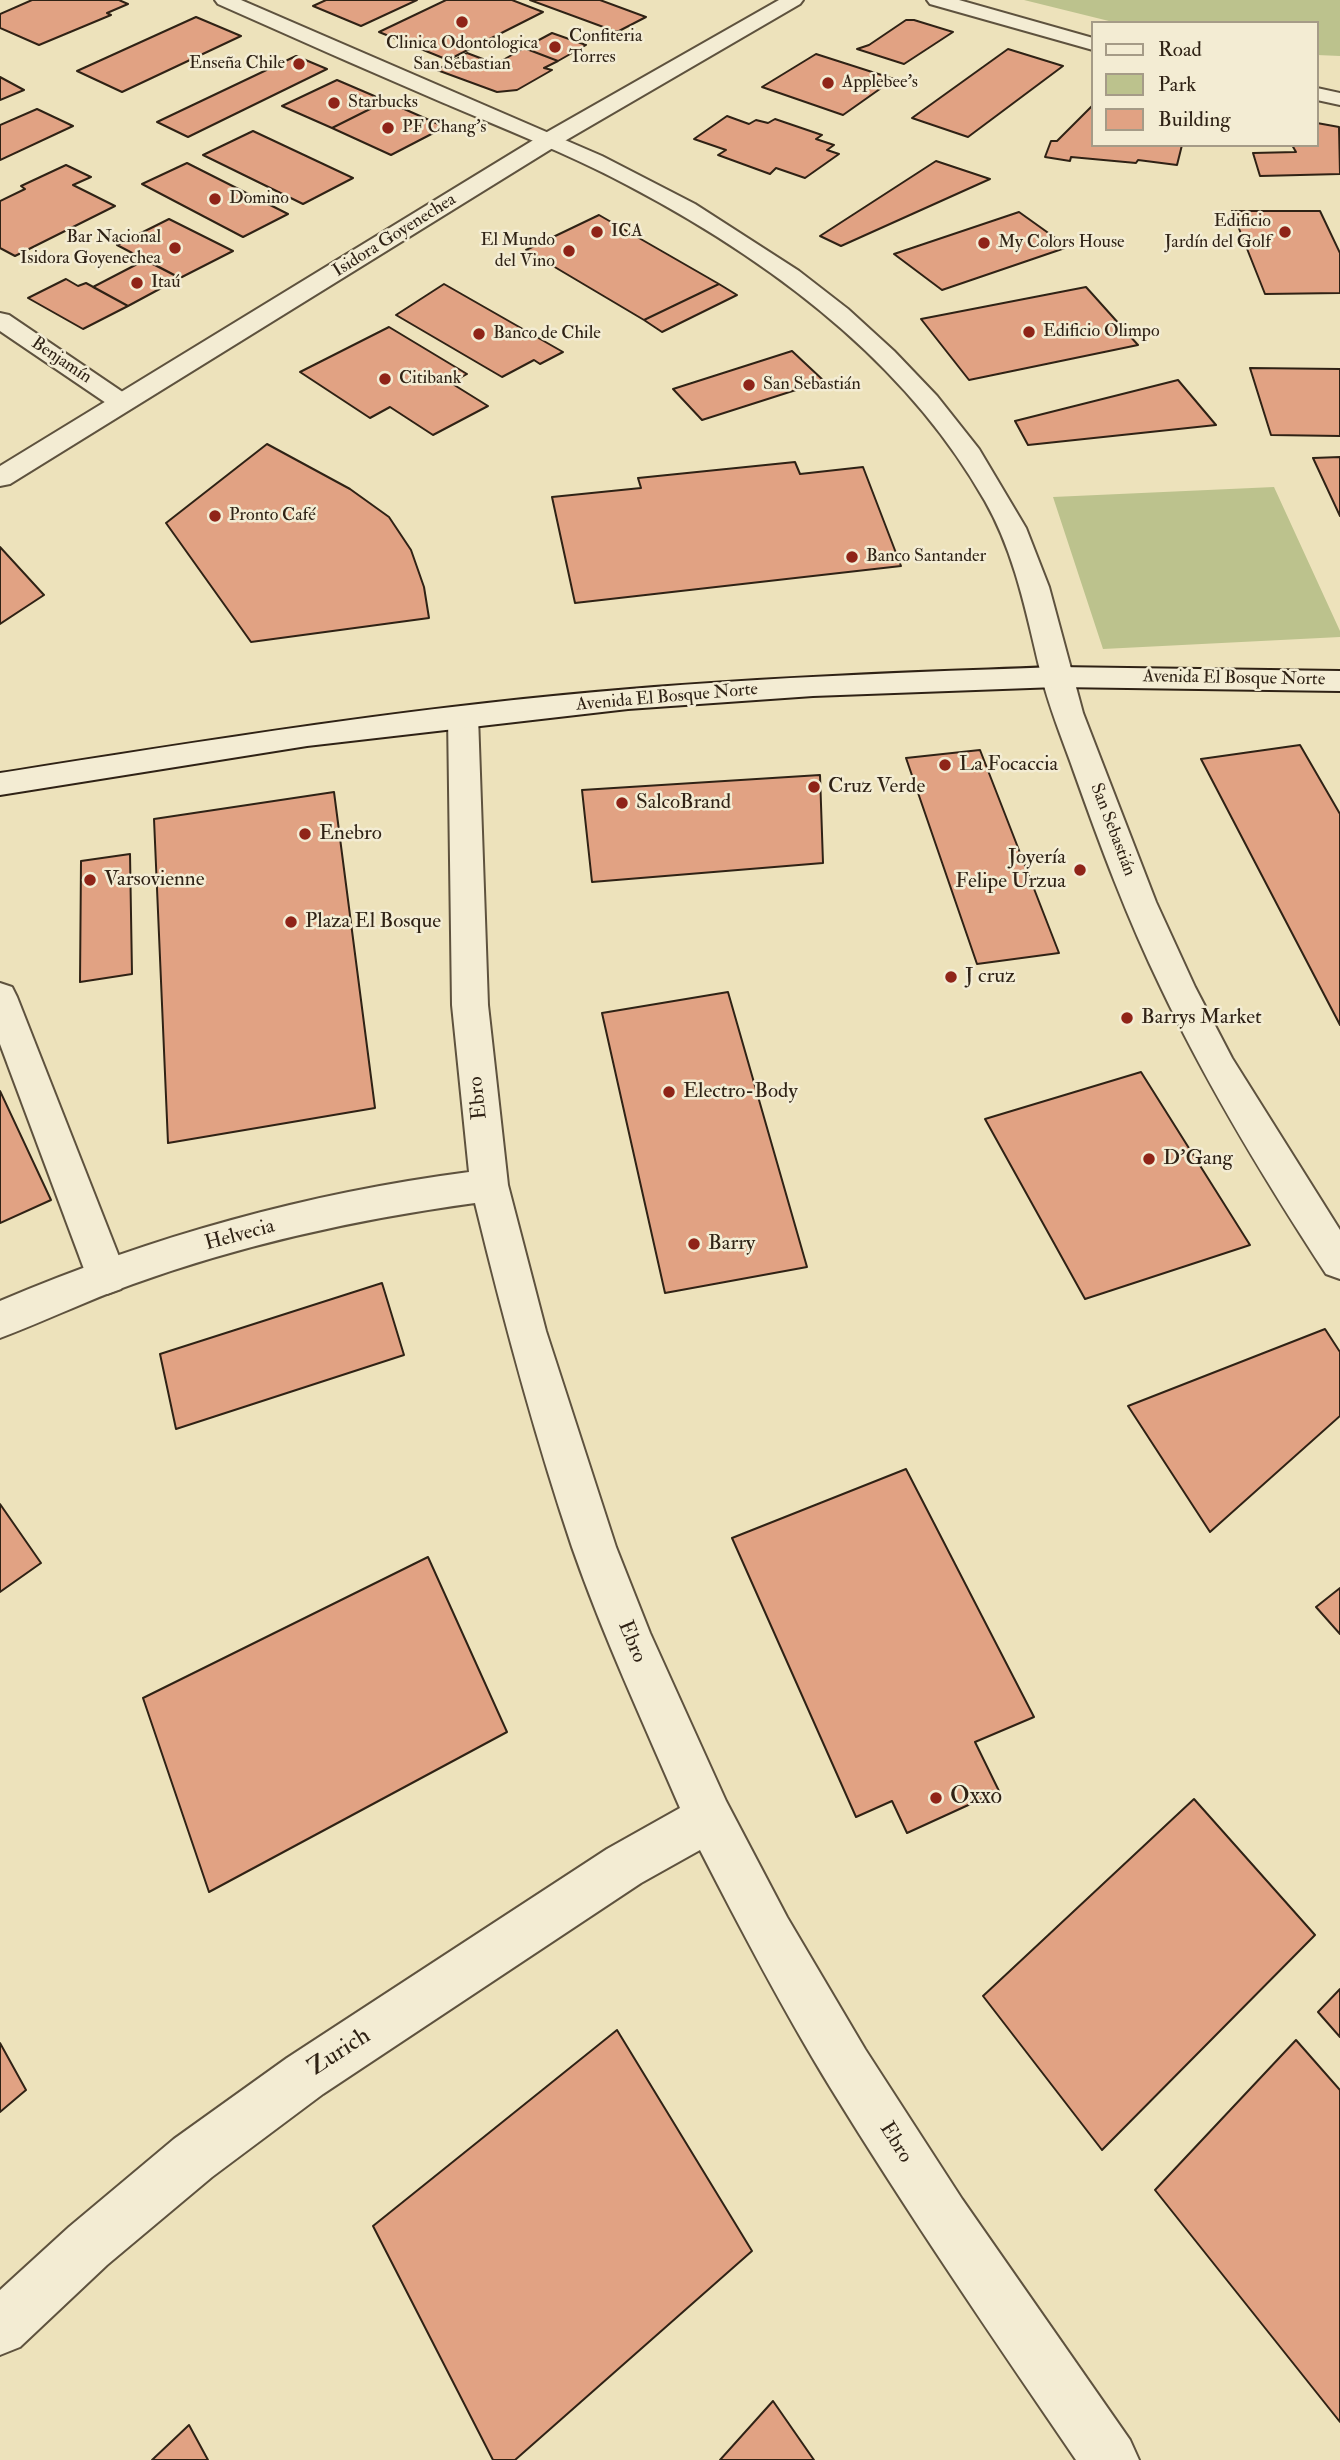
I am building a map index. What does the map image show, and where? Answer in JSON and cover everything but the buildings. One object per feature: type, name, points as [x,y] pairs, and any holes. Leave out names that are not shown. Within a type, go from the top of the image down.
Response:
[{"type":"street","name":"San Sebastián","points":[[225,0],[548,141],[659,193],[776,266],[826,303],[913,387],[966,450],[1010,524],[1043,615],[1057,677],[1123,863],[1158,947],[1203,1038],[1271,1158],[1340,1262]]},
{"type":"street","name":"Isidora Goyenechea","points":[[0,478],[548,141],[793,0]]},
{"type":"street","points":[[937,0],[1092,44]]},
{"type":"street","points":[[1319,94],[1340,99]]},
{"type":"street","name":"Benjamín","points":[[0,320],[121,402]]},
{"type":"street","name":"Avenida El Bosque Norte","points":[[0,784],[215,748],[463,716],[628,699],[813,686],[1057,677],[1340,681]]},
{"type":"street","name":"Ebro","points":[[463,716],[470,1006],[489,1185],[526,1331],[594,1548],[632,1644],[709,1818],[770,1934],[847,2067],[943,2217],[1110,2460]]},
{"type":"street","points":[[0,998],[107,1277]]},
{"type":"street","name":"Helvecia","points":[[0,1320],[43,1300],[200,1246],[362,1204],[489,1185]]},
{"type":"street","name":"Zurich","points":[[0,2327],[88,2246],[193,2158],[305,2076],[624,1866],[709,1818]]},
{"type":"green space","points":[[1024,0],[1340,0],[1340,56],[1319,55],[1319,21],[1109,21]]},
{"type":"green space","points":[[1274,487],[1340,631],[1340,637],[1103,649],[1053,497]]},
{"type":"place","name":"Clinica Odontologica San Sebastian","points":[[462,22]]},
{"type":"place","name":"Confiteria Torres","points":[[555,47]]},
{"type":"place","name":"Enseña Chile","points":[[299,64]]},
{"type":"place","name":"Applebee's","points":[[828,83]]},
{"type":"place","name":"Starbucks","points":[[334,103]]},
{"type":"place","name":"PF Chang's","points":[[388,128]]},
{"type":"place","name":"Domino","points":[[215,199]]},
{"type":"place","name":"ICA","points":[[597,232]]},
{"type":"place","name":"Edificio Jardín del Golf","points":[[1285,232]]},
{"type":"place","name":"My Colors House","points":[[984,243]]},
{"type":"place","name":"Bar Nacional Isidora Goyenechea","points":[[175,248]]},
{"type":"place","name":"El Mundo del Vino","points":[[569,251]]},
{"type":"place","name":"Itaú","points":[[137,283]]},
{"type":"place","name":"Edificio Olimpo","points":[[1029,332]]},
{"type":"place","name":"Banco de Chile","points":[[479,334]]},
{"type":"place","name":"Citibank","points":[[385,379]]},
{"type":"place","name":"San Sebastián","points":[[749,385]]},
{"type":"place","name":"Pronto Café","points":[[215,516]]},
{"type":"place","name":"Banco Santander","points":[[852,557]]},
{"type":"place","name":"La Focaccia","points":[[945,765]]},
{"type":"place","name":"Cruz Verde","points":[[814,787]]},
{"type":"place","name":"SalcoBrand","points":[[622,803]]},
{"type":"place","name":"Enebro","points":[[305,834]]},
{"type":"place","name":"Joyería Felipe Urzua","points":[[1080,870]]},
{"type":"place","name":"Varsovienne","points":[[90,880]]},
{"type":"place","name":"Plaza El Bosque","points":[[291,922]]},
{"type":"place","name":"J cruz","points":[[951,977]]},
{"type":"place","name":"Barrys Market","points":[[1127,1018]]},
{"type":"place","name":"Electro-Body","points":[[669,1092]]},
{"type":"place","name":"D'Gang","points":[[1149,1159]]},
{"type":"place","name":"Barry","points":[[694,1244]]},
{"type":"place","name":"Oxxo","points":[[936,1798]]}]
